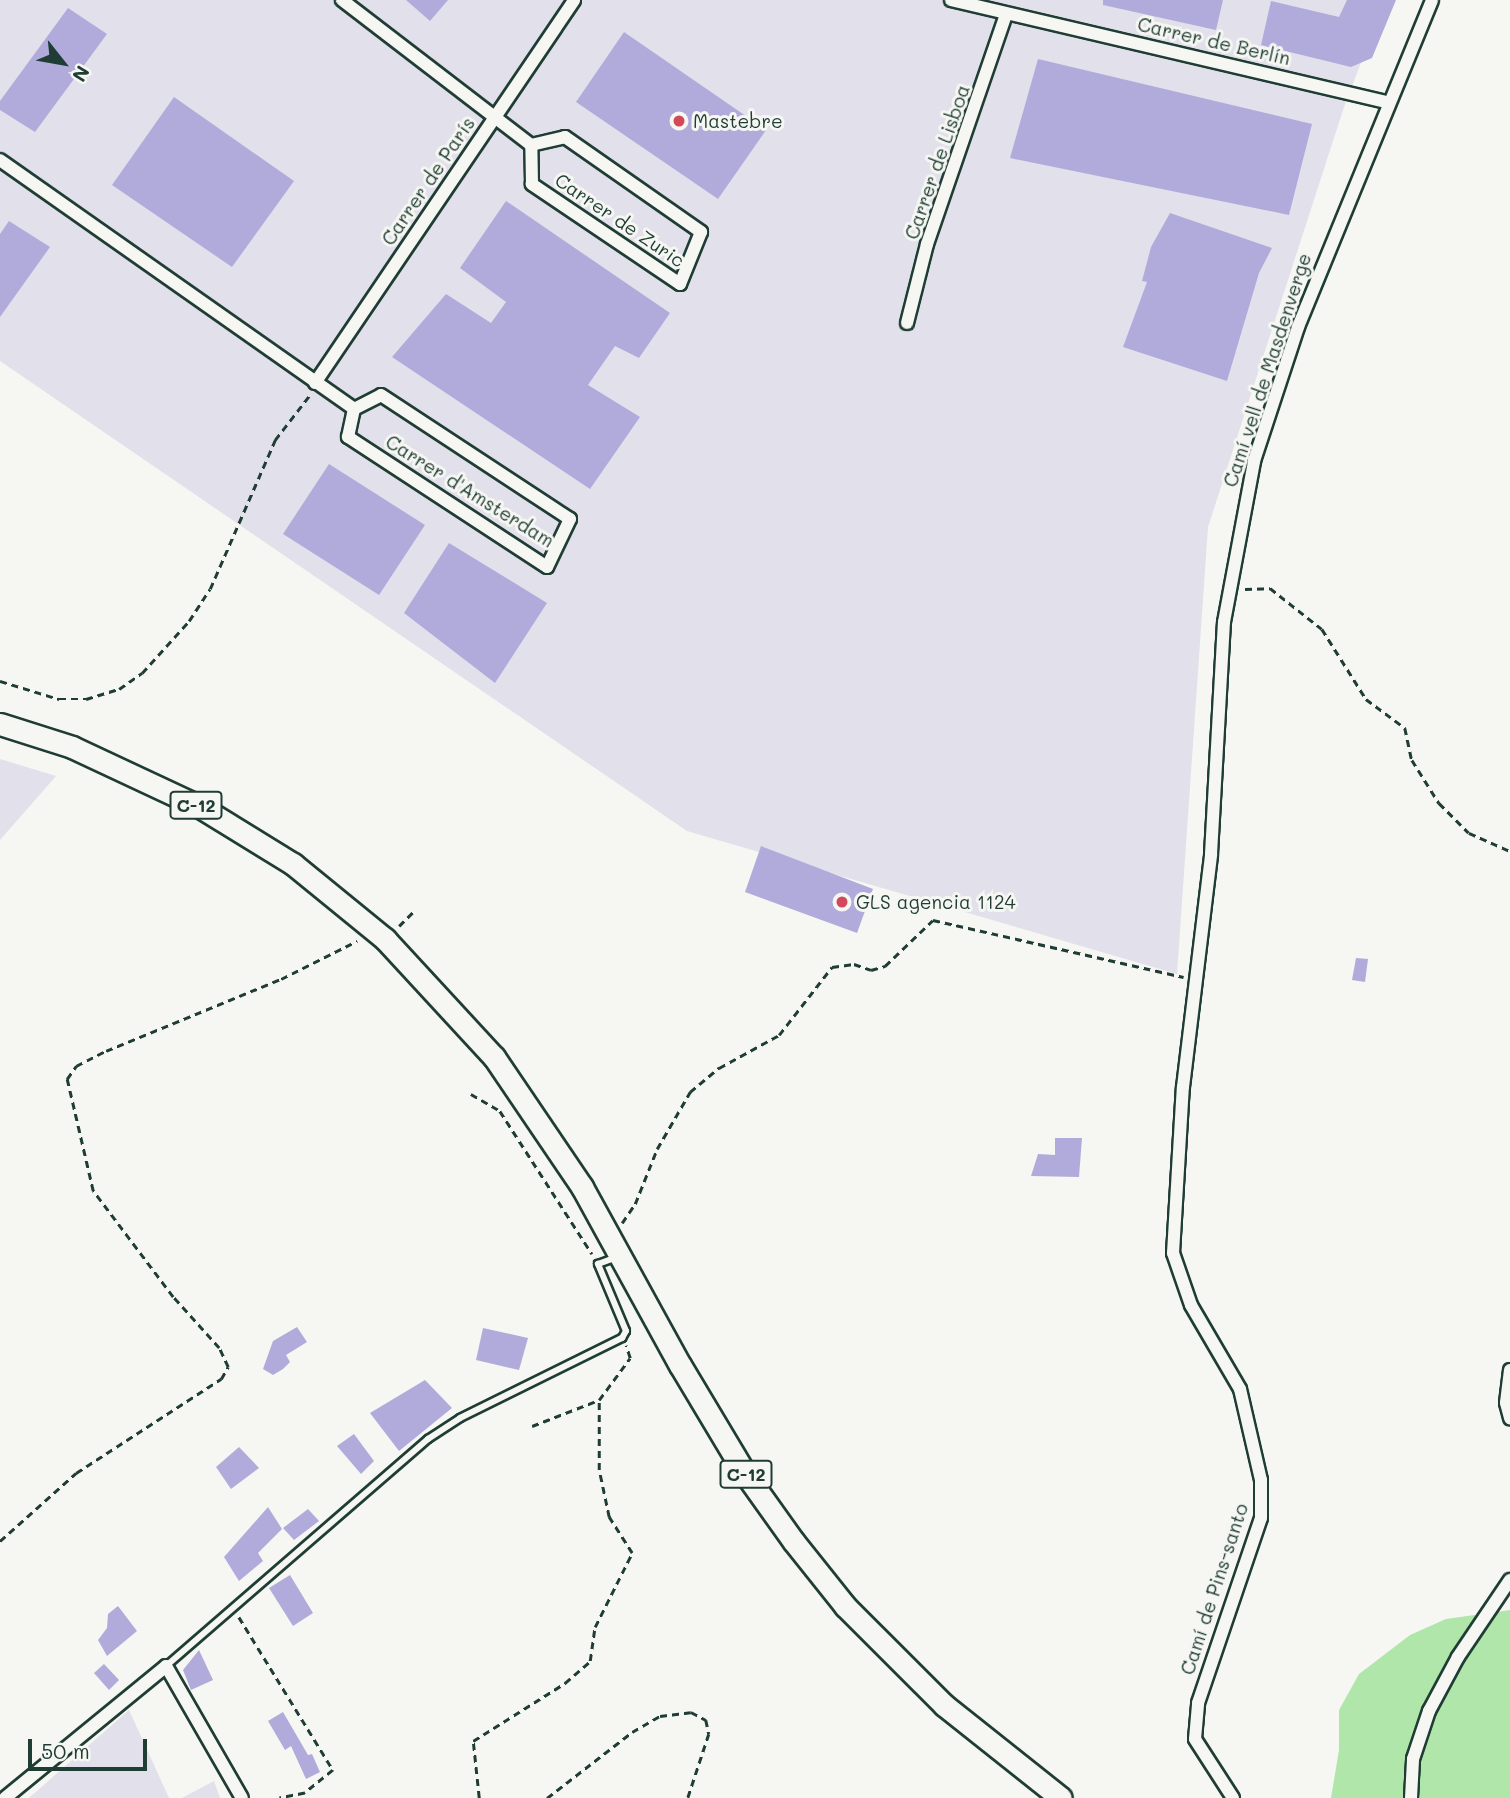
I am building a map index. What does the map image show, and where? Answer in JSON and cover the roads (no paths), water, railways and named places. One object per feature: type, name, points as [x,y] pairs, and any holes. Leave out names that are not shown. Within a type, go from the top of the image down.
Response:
[{"type":"main road","name":"C-12","points":[[0,723],[72,747],[202,808],[293,864],[377,932],[494,1057],[582,1187],[744,1472],[837,1595],[944,1705],[1061,1798]]},
{"type":"street","points":[[342,0],[531,145]]},
{"type":"street","name":"Carrer de París","points":[[315,383],[574,0]]},
{"type":"street","name":"Carrer de Berlín","points":[[951,0],[1386,102]]},
{"type":"street","name":"Camí vell de Masdenverge","points":[[1195,980],[1211,854],[1224,622],[1248,486],[1298,327],[1386,102],[1432,0]]},
{"type":"street","name":"Carrer de Lisboa","points":[[906,323],[927,244],[1006,13]]},
{"type":"street","name":"Carrer de Zuric","points":[[565,137],[701,232],[680,284],[532,184],[531,145],[565,137]]},
{"type":"street","points":[[0,160],[354,409]]},
{"type":"street","name":"Carrer d'Amsterdam","points":[[381,395],[570,519],[547,567],[348,437],[354,409],[381,395]]},
{"type":"street","name":"Camí de Pins-santo","points":[[1195,980],[1173,1253],[1187,1296],[1240,1389],[1256,1447],[1263,1499],[1252,1548],[1198,1703],[1195,1739],[1233,1798]]},
{"type":"street","points":[[1510,1370],[1506,1403],[1510,1418]]},
{"type":"street","points":[[1411,1798],[1418,1737],[1458,1657],[1510,1580]]},
{"type":"street","points":[[1491,1611],[1510,1599]]},
{"type":"street","points":[[5,1798],[166,1666],[243,1798]]},
{"type":"lane","points":[[166,1666],[439,1432],[622,1338],[626,1331],[598,1264],[620,1255]]},
{"type":"place","name":"Mastebre","points":[[679,121]]},
{"type":"place","name":"GLS agencia 1124","points":[[842,902]]}]
